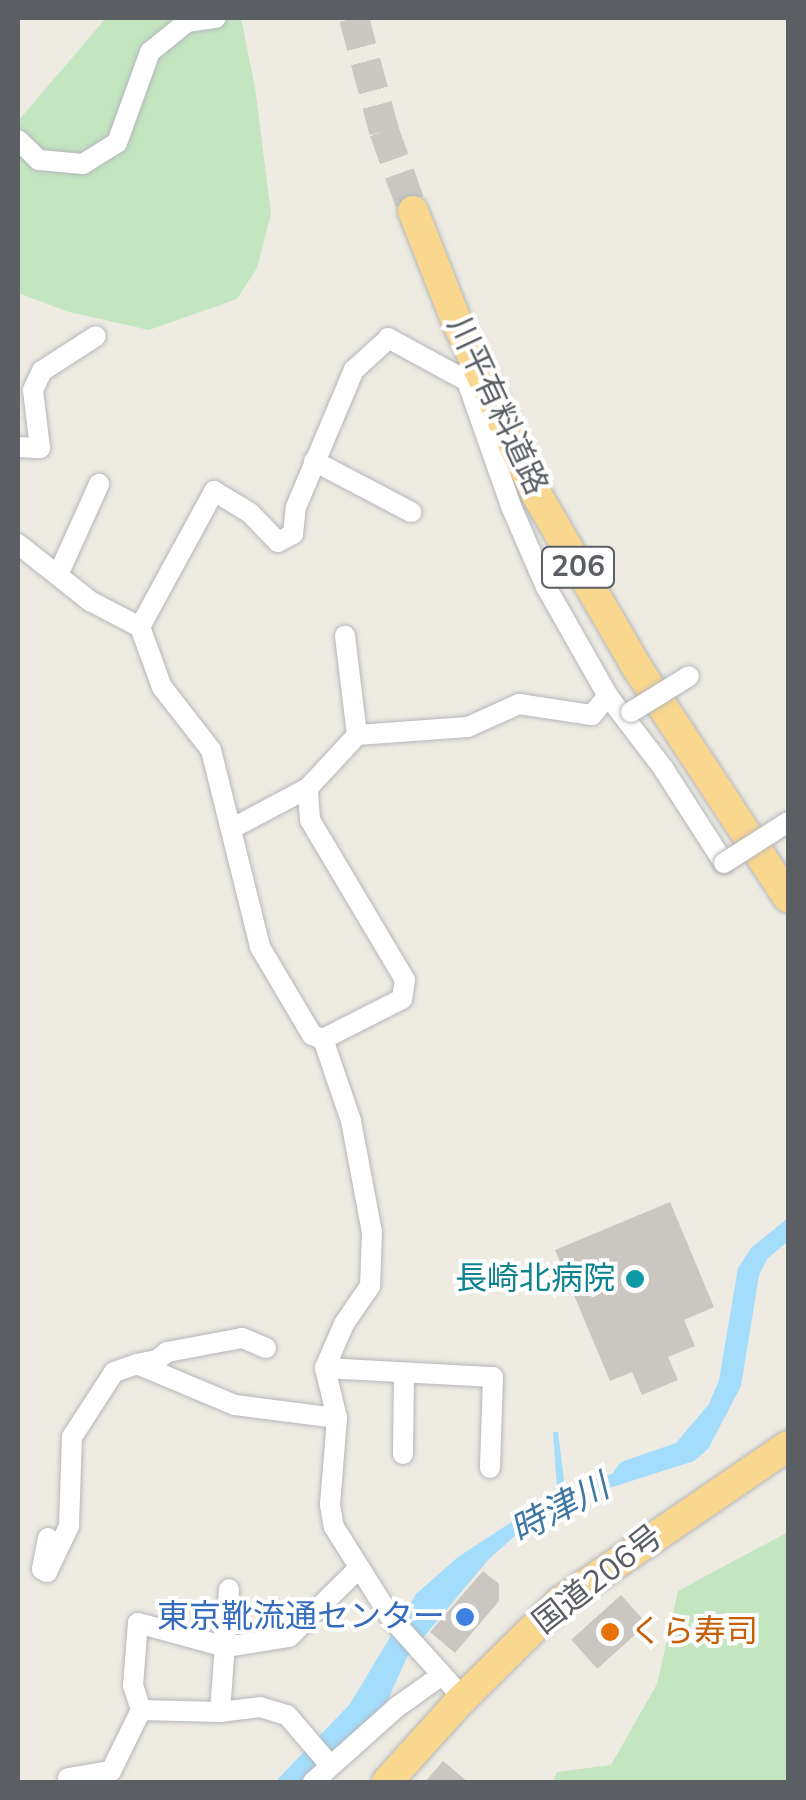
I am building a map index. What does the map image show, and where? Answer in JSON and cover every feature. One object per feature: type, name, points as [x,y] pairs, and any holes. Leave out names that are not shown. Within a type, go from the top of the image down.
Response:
[{"type":"highway","name":"川平有料道路","points":[[788,878],[627,622],[545,480],[418,207],[456,320],[537,496],[636,666],[788,897]]},
{"type":"highway","name":"国道206号","points":[[388,1782],[452,1687],[560,1602],[788,1446]]},
{"type":"street","points":[[18,140],[39,160],[83,164],[118,143],[150,52],[188,22],[216,18]]},
{"type":"street","points":[[18,447],[40,448],[33,390],[42,372],[96,336]]},
{"type":"street","points":[[140,627],[214,491],[250,513],[278,542],[293,534],[296,507],[354,370],[387,339],[467,381],[546,587],[608,696],[662,768],[724,863],[788,822]]},
{"type":"street","points":[[314,461],[411,512]]},
{"type":"street","points":[[58,576],[99,484]]},
{"type":"street","points":[[18,544],[90,600],[140,627],[162,686],[211,750],[260,947],[312,1036],[322,1040],[352,1121],[372,1232],[370,1286],[344,1324],[325,1368],[337,1418],[330,1505],[339,1539],[358,1569],[391,1618],[452,1687],[329,1764],[313,1782]]},
{"type":"street","points":[[345,636],[357,736]]},
{"type":"street","points":[[631,712],[688,676]]},
{"type":"street","points":[[231,828],[308,788],[357,736],[468,727],[519,704],[592,716],[608,696]]},
{"type":"street","points":[[308,788],[310,820],[405,980],[402,999],[322,1040]]},
{"type":"street","points":[[48,1538],[42,1569],[47,1572],[69,1526],[74,1478],[72,1436],[114,1372],[167,1352],[242,1338],[266,1348]]},
{"type":"street","points":[[137,1364],[235,1406],[337,1418]]},
{"type":"street","points":[[325,1368],[492,1377],[490,1468]]},
{"type":"street","points":[[404,1372],[404,1454]]},
{"type":"street","points":[[68,1778],[112,1771],[141,1710],[133,1686],[138,1624],[226,1647],[299,1632],[358,1569]]},
{"type":"street","points":[[220,1712],[229,1589]]},
{"type":"street","points":[[141,1710],[220,1712],[260,1706],[288,1715],[329,1764]]},
{"type":"green space","points":[[106,18],[241,18],[255,88],[271,214],[257,268],[237,299],[149,330],[69,312],[18,293],[18,121]]},
{"type":"green space","points":[[788,1532],[788,1782],[553,1782],[557,1772],[611,1765],[657,1684],[678,1591]]},
{"type":"water","name":"時津川","points":[[788,1218],[788,1241],[767,1259],[759,1275],[741,1386],[708,1449],[694,1461],[603,1490],[519,1532],[488,1560],[407,1657],[387,1702],[305,1782],[275,1782],[350,1704],[416,1594],[458,1557],[550,1497],[557,1487],[553,1432],[558,1432],[565,1488],[612,1474],[621,1462],[676,1443],[709,1404],[719,1380],[738,1268],[751,1248]]},
{"type":"building","name":"長崎北病院","points":[[670,1202],[714,1307],[684,1320],[695,1346],[668,1357],[678,1380],[642,1395],[632,1372],[610,1381],[555,1250]]},
{"type":"building","name":"東京靴流通センター","points":[[483,1571],[499,1584],[499,1601],[455,1653],[430,1632]]},
{"type":"building","name":"くら寿司","points":[[621,1595],[647,1624],[597,1669],[571,1640]]},
{"type":"building","points":[[443,1761],[468,1782],[425,1782]]},
{"type":"tunnel","points":[[354,18],[384,131],[413,211]]},
{"type":"place","name":"長崎北病院","points":[[635,1279]]},
{"type":"place","name":"東京靴流通センター","points":[[465,1617]]},
{"type":"place","name":"くら寿司","points":[[610,1632]]}]
